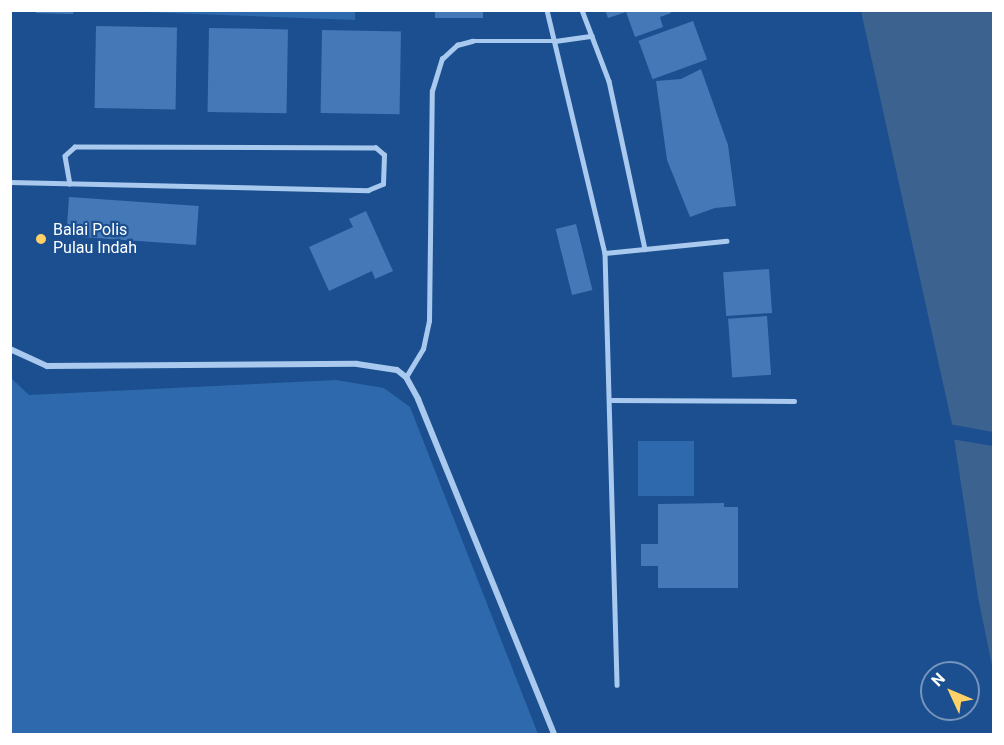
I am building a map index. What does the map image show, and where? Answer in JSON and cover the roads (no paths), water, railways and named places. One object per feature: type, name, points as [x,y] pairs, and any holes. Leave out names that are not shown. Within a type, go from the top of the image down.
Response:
[{"type":"street","points":[[10,349],[47,366],[357,364],[384,366],[406,377],[554,735]]},
{"type":"lane","points":[[547,10],[605,253],[612,400],[617,685]]},
{"type":"lane","points":[[582,10],[609,81],[645,249]]},
{"type":"lane","points":[[406,377],[423,349],[429,321],[432,91],[437,68],[457,45],[472,41],[555,41],[592,36]]},
{"type":"lane","points":[[10,183],[368,190],[383,184],[384,155],[376,148],[75,147],[65,156],[70,183]]},
{"type":"lane","points":[[605,253],[726,241]]},
{"type":"lane","points":[[612,400],[795,401]]},
{"type":"place","name":"Balai Polis Pulau Indah","points":[[41,239]]}]
